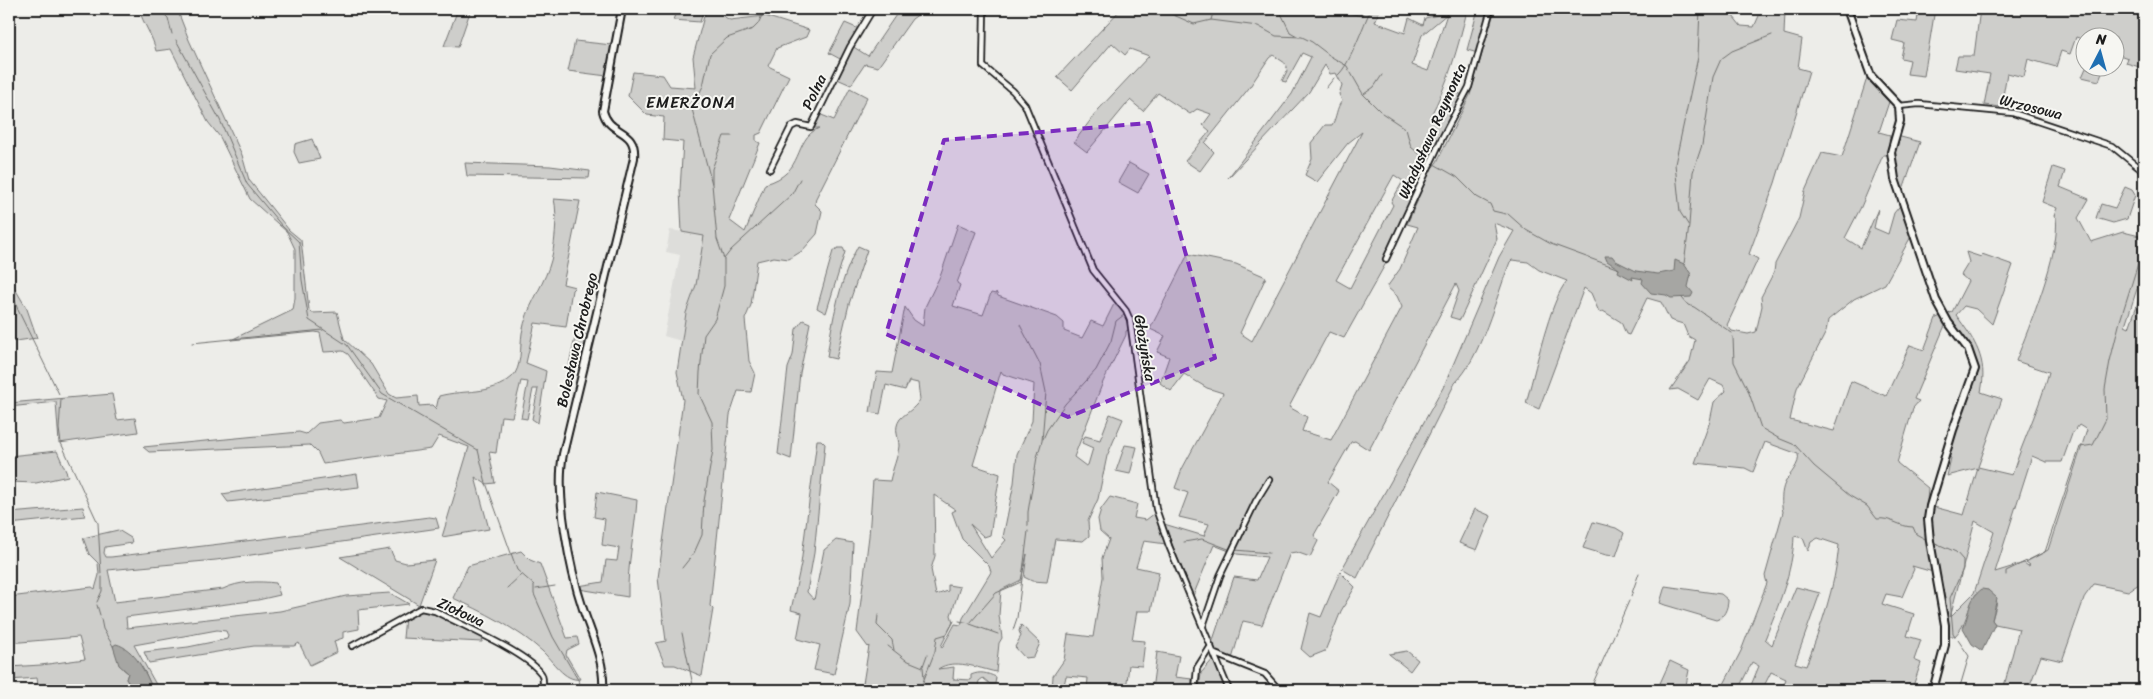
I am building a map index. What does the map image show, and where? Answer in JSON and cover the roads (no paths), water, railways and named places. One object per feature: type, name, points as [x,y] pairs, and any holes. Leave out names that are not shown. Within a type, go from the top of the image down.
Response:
[{"type":"street","name":"Bolesława Chrobrego","points":[[603,690],[602,668],[572,572],[560,477],[567,439],[634,158],[635,149],[632,140],[608,123],[603,111],[622,9]]},
{"type":"street","name":"Polna","points":[[770,169],[790,126],[797,124],[811,127],[850,46],[873,9]]},
{"type":"street","name":"Głożyńska","points":[[984,9],[983,66],[1013,91],[1025,105],[1093,270],[1126,311],[1130,320],[1156,508],[1169,546],[1229,690]]},
{"type":"street","name":"Władysława Reymonta","points":[[1386,259],[1442,138],[1469,87],[1491,9]]},
{"type":"street","points":[[1847,9],[1871,76],[1899,106],[1900,121],[1891,152],[1895,179],[1936,300],[1948,322],[1968,349],[1975,369],[1953,430],[1929,513],[1930,541],[1945,625],[1945,645],[1933,690]]},
{"type":"street","name":"Wrzosowa","points":[[1899,106],[1919,104],[2013,113],[2112,146],[2144,172]]},
{"type":"street","points":[[1203,626],[1220,576],[1256,501],[1269,480]]},
{"type":"street","name":"Ziołowa","points":[[352,646],[421,608],[435,611],[525,660],[540,671],[544,677],[543,690]]},
{"type":"street","points":[[1195,690],[1197,668],[1211,646]]},
{"type":"street","points":[[1215,654],[1265,674],[1279,690]]},
{"type":"waterway","points":[[682,568],[694,553],[702,535],[704,501],[713,450],[712,422],[699,394],[700,372],[704,335],[715,319],[724,286],[724,259],[717,239],[712,184],[692,109],[703,86],[710,54],[727,38],[753,29],[758,24],[765,9]]},
{"type":"waterway","points":[[1160,9],[1194,24],[1211,20],[1258,26],[1276,36],[1302,37],[1329,55]]},
{"type":"waterway","points":[[1211,20],[1214,9]]},
{"type":"waterway","points":[[1279,9],[1290,32],[1299,37]]},
{"type":"waterway","points":[[1338,75],[1352,54],[1371,9]]},
{"type":"waterway","points":[[1684,264],[1689,226],[1680,212],[1675,164],[1698,57],[1700,9]]},
{"type":"waterway","points":[[162,12],[168,18],[172,34]]},
{"type":"waterway","points":[[1689,225],[1693,172],[1702,145],[1713,77],[1721,59],[1732,51],[1772,35]]},
{"type":"waterway","points":[[176,40],[220,120],[247,184],[282,226],[299,242],[302,280],[309,320],[347,345],[382,394],[478,450],[486,483],[517,570],[534,585],[534,594],[553,637],[581,685],[589,690]]},
{"type":"waterway","points":[[1330,56],[1347,66],[1349,70]]},
{"type":"waterway","points":[[1351,73],[1363,94],[1380,111]]},
{"type":"waterway","points":[[1364,94],[1374,87],[1382,75]]},
{"type":"waterway","points":[[1326,88],[1334,78]]},
{"type":"waterway","points":[[1382,113],[1406,129],[1411,147],[1428,161]]},
{"type":"waterway","points":[[712,183],[712,169],[724,136],[732,136]]},
{"type":"waterway","points":[[1434,164],[1457,177],[1477,197],[1490,204],[1493,211],[1506,214]]},
{"type":"waterway","points":[[724,259],[731,250],[792,194],[800,179]]},
{"type":"waterway","points":[[1508,214],[1526,230],[1551,244],[1619,269]]},
{"type":"waterway","points":[[2006,575],[2006,571],[2045,552],[2080,447],[2093,445],[2106,419],[2105,389],[2110,361],[2120,321],[2141,254]]},
{"type":"waterway","points":[[9,285],[18,310],[59,394]]},
{"type":"waterway","points":[[1682,298],[1688,305],[1694,307],[1732,333]]},
{"type":"waterway","points":[[1043,439],[1065,404],[1096,370],[1111,341],[1116,321],[1124,315]]},
{"type":"waterway","points":[[1020,325],[1040,364],[1046,392],[1042,441],[1037,457],[1028,512],[1028,526]]},
{"type":"waterway","points":[[192,343],[323,330]]},
{"type":"waterway","points":[[1733,337],[1734,362],[1748,390],[1761,428],[1795,445],[1814,466],[1850,496],[1867,506],[1877,519],[1887,519],[1913,527],[1916,534],[1927,540]]},
{"type":"waterway","points":[[61,399],[59,429],[61,443],[98,523],[101,574]]},
{"type":"waterway","points":[[1013,630],[1017,618],[1028,531]]},
{"type":"waterway","points":[[1184,542],[1202,539],[1231,550]]},
{"type":"waterway","points":[[1933,542],[1956,552],[1963,560],[1963,569],[1950,598],[1953,633],[1955,636]]},
{"type":"waterway","points":[[1235,550],[1269,553]]},
{"type":"waterway","points":[[1631,596],[1639,573]]},
{"type":"waterway","points":[[507,588],[521,575]]},
{"type":"waterway","points":[[97,602],[102,591],[102,577]]},
{"type":"waterway","points":[[959,621],[970,623],[996,593],[1021,582]]},
{"type":"waterway","points":[[536,589],[555,586]]},
{"type":"waterway","points":[[1590,690],[1629,601]]},
{"type":"waterway","points":[[97,605],[100,615]]},
{"type":"waterway","points":[[878,615],[877,625],[892,640],[894,650]]},
{"type":"waterway","points":[[101,619],[103,629],[113,646]]},
{"type":"waterway","points":[[923,690],[923,682],[935,651],[937,637],[947,634],[954,621]]},
{"type":"waterway","points":[[970,624],[998,634]]},
{"type":"waterway","points":[[682,633],[694,690]]},
{"type":"waterway","points":[[1958,640],[1969,656],[1959,690]]},
{"type":"waterway","points":[[888,646],[906,660],[923,667],[924,678]]},
{"type":"waterway","points":[[923,666],[927,655]]},
{"type":"district","name":"EMERŻONA","points":[[691,102]]}]
